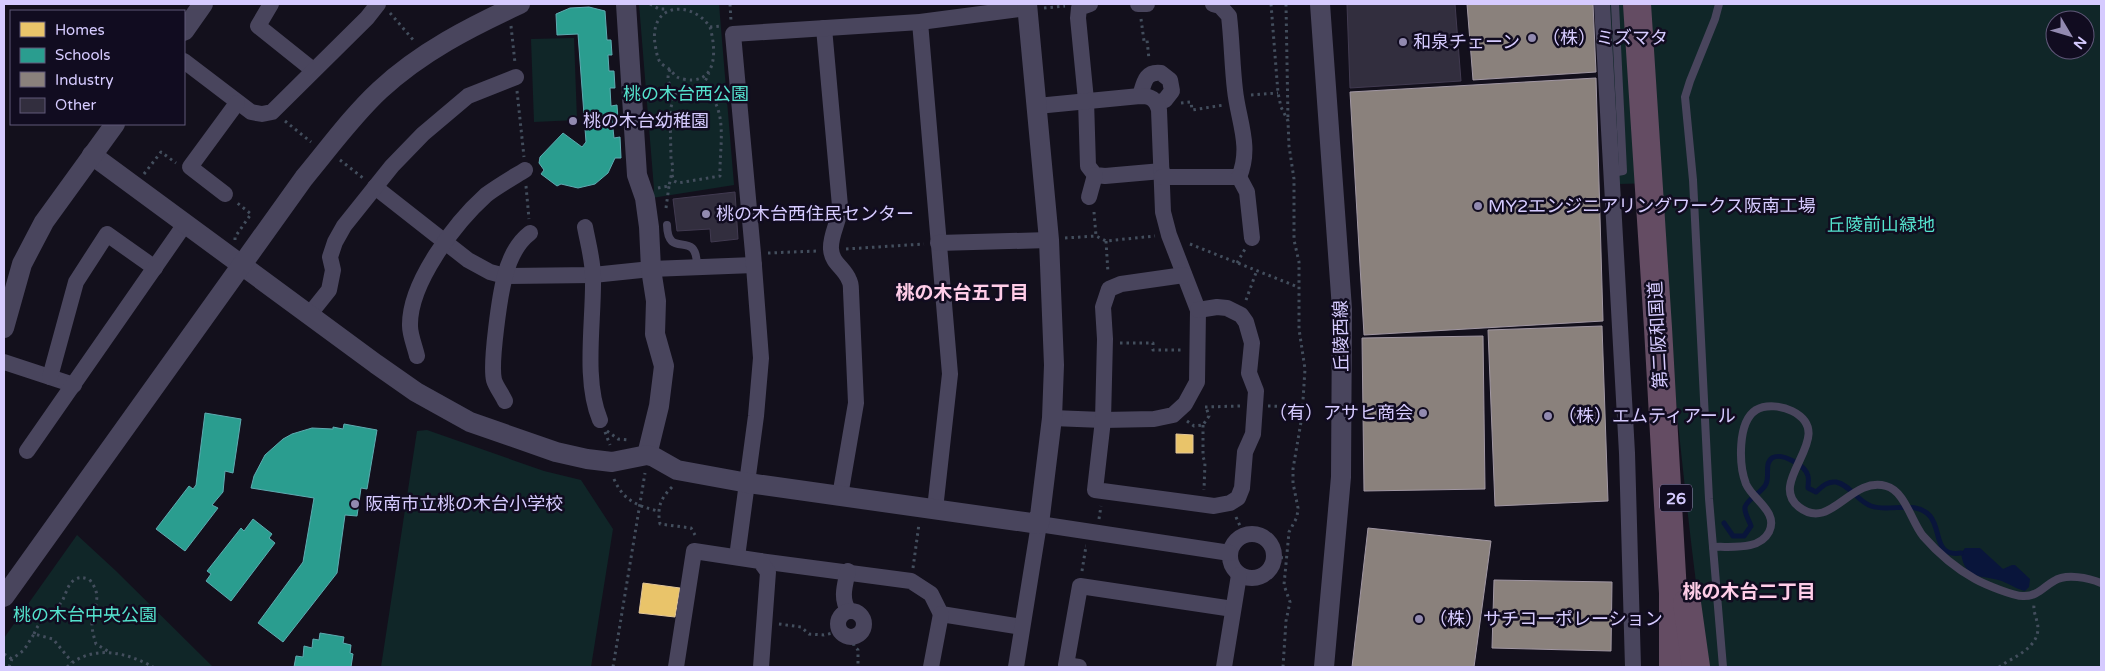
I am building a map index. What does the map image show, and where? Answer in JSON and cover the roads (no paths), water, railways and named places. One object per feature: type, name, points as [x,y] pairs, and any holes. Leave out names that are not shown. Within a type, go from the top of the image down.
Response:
[{"type":"highway","name":"第二阪和国道","points":[[1638,15],[1658,328],[1672,593],[1673,667]]},
{"type":"highway","name":"26","points":[[1658,328],[1685,588],[1696,667]]},
{"type":"street","points":[[185,30],[203,4]]},
{"type":"street","points":[[271,4],[258,26],[313,70]]},
{"type":"street","points":[[626,4],[637,175],[645,198],[650,269],[656,301],[655,334],[664,366],[659,406],[650,435],[647,455]]},
{"type":"street","points":[[1139,4],[1147,4]]},
{"type":"street","points":[[1213,4],[1220,6],[1229,16],[1236,100],[1244,133],[1245,155],[1239,177],[1247,192],[1252,238]]},
{"type":"street","name":"丘陵西線","points":[[1320,4],[1342,309],[1341,477],[1324,667]]},
{"type":"street","points":[[1602,4],[1627,454],[1632,667]]},
{"type":"street","points":[[4,597],[304,178],[327,150],[380,90],[419,58],[466,29],[515,6]]},
{"type":"street","points":[[1084,6],[1078,18],[1086,100],[1088,166],[1095,175],[1162,174],[1239,177]]},
{"type":"street","points":[[185,62],[251,112],[262,114],[272,112],[313,70],[368,18],[383,7]]},
{"type":"street","points":[[737,557],[748,483],[761,358],[733,34],[920,22],[1030,7],[1036,106],[1049,240],[1054,364],[1052,418],[1039,524],[1016,667]]},
{"type":"street","points":[[920,22],[950,374],[928,508]]},
{"type":"street","points":[[824,28],[840,206],[840,216],[831,250],[834,260],[849,280],[850,286],[856,403],[840,496]]},
{"type":"street","points":[[1052,418],[1154,419],[1173,415],[1185,404],[1197,382],[1198,310],[1169,235],[1163,212],[1159,110],[1163,100],[1172,91],[1170,80],[1161,73],[1150,74],[1143,83],[1140,96]]},
{"type":"street","points":[[309,315],[329,290],[333,270],[330,257],[334,242],[344,226],[392,166],[423,134],[468,96],[516,77]]},
{"type":"street","points":[[1036,106],[1140,96],[1149,96],[1163,100]]},
{"type":"street","points":[[226,194],[190,167],[237,103]]},
{"type":"street","points":[[4,328],[22,264],[44,222],[115,125]]},
{"type":"street","points":[[92,156],[416,392],[470,422],[556,452],[604,461],[618,461],[647,455],[677,470],[748,483],[1230,553]]},
{"type":"street","points":[[417,356],[410,327],[412,304],[426,272],[444,241],[486,195],[525,170]]},
{"type":"street","points":[[1089,197],[1095,175]]},
{"type":"street","points":[[375,187],[468,260],[490,272],[504,276],[593,275],[650,269],[754,265]]},
{"type":"street","points":[[27,451],[185,224]]},
{"type":"street","points":[[585,227],[593,275],[592,380],[596,409],[600,420]]},
{"type":"street","points":[[505,401],[494,380],[494,352],[504,276],[515,250],[530,233]]},
{"type":"street","points":[[50,377],[76,282],[107,234],[155,268]]},
{"type":"street","points":[[938,244],[1049,240]]},
{"type":"street","points":[[1184,275],[1120,284],[1108,289],[1103,307],[1103,420],[1095,490],[1214,506],[1230,503],[1238,498],[1242,488],[1245,452],[1253,434],[1256,391],[1249,374],[1252,343],[1246,322],[1241,315],[1227,308],[1217,307],[1198,310]]},
{"type":"street","points":[[4,362],[74,385]]},
{"type":"street","points":[[1252,534],[1265,538],[1280,558],[1261,577],[1254,579],[1239,574],[1230,562],[1230,553],[1237,539],[1244,535],[1252,534]]},
{"type":"street","points":[[676,667],[694,551],[911,581],[931,594],[941,614],[931,667]]},
{"type":"street","points":[[760,561],[768,572],[761,667]]},
{"type":"street","points":[[848,571],[843,594],[845,605],[850,611],[858,613],[864,621],[862,631],[846,633],[838,625],[841,615],[850,611]]},
{"type":"street","points":[[1224,667],[1239,574]]},
{"type":"street","points":[[1079,667],[1066,665],[1080,586],[1233,609]]},
{"type":"street","points":[[941,614],[1022,626]]},
{"type":"lane","points":[[1612,172],[1623,171],[1615,4]]},
{"type":"lane","points":[[1718,4],[1718,10],[1690,81],[1686,97],[1693,180],[1702,372],[1723,667]]},
{"type":"lane","points":[[667,225],[668,234],[672,241],[679,245],[687,244],[694,248],[697,254],[697,267]]},
{"type":"lane","points":[[1714,547],[1749,546],[1763,539],[1769,532],[1771,523],[1769,512],[1750,492],[1745,482],[1741,438],[1744,425],[1753,412],[1767,406],[1791,411],[1802,417],[1807,426],[1809,435],[1807,447],[1789,486],[1791,496],[1797,506],[1807,512],[1818,514],[1828,511],[1867,485],[1887,486],[1899,494],[1908,513],[1924,536],[1956,566],[1976,580],[2011,594],[2024,597],[2035,594],[2054,580],[2068,577],[2101,583]]},
{"type":"water","points":[[1965,548],[1980,548],[2003,569],[2015,565],[2030,579],[2029,587],[2025,591],[1999,580],[1972,573],[1963,563],[1961,553]]},
{"type":"waterway","points":[[1724,523],[1733,536],[1744,536],[1751,526],[1745,507],[1766,484],[1768,463],[1772,458],[1782,457],[1793,461],[1803,468],[1808,476],[1808,488],[1816,492],[1827,483],[1836,482],[1845,486],[1862,501],[1871,506],[1878,508],[1910,507],[1924,511],[1934,522],[1942,547],[1952,553],[1961,553]]},
{"type":"place","name":"（株）ミズマタ","points":[[1532,38]]},
{"type":"place","name":"和泉チェーン","points":[[1403,42]]},
{"type":"place","name":"桃の木台幼稚園","points":[[573,121]]},
{"type":"place","name":"MY2エンジニアリングワークス阪南工場","points":[[1478,206]]},
{"type":"place","name":"桃の木台西住民センター","points":[[706,214]]},
{"type":"place","name":"（有）アサヒ商会","points":[[1423,413]]},
{"type":"place","name":"（株）エムティアール","points":[[1548,416]]},
{"type":"place","name":"阪南市立桃の木台小学校","points":[[355,504]]},
{"type":"place","name":"（株）サチコーポレーション","points":[[1419,619]]},
{"type":"district","name":"桃の木台五丁目","points":[[962,292]]},
{"type":"district","name":"桃の木台二丁目","points":[[1749,591]]},
{"type":"park label","name":"桃の木台西公園","points":[[686,94]]},
{"type":"park label","name":"丘陵前山緑地","points":[[1881,225]]},
{"type":"park label","name":"桃の木台中央公園","points":[[85,615]]}]
